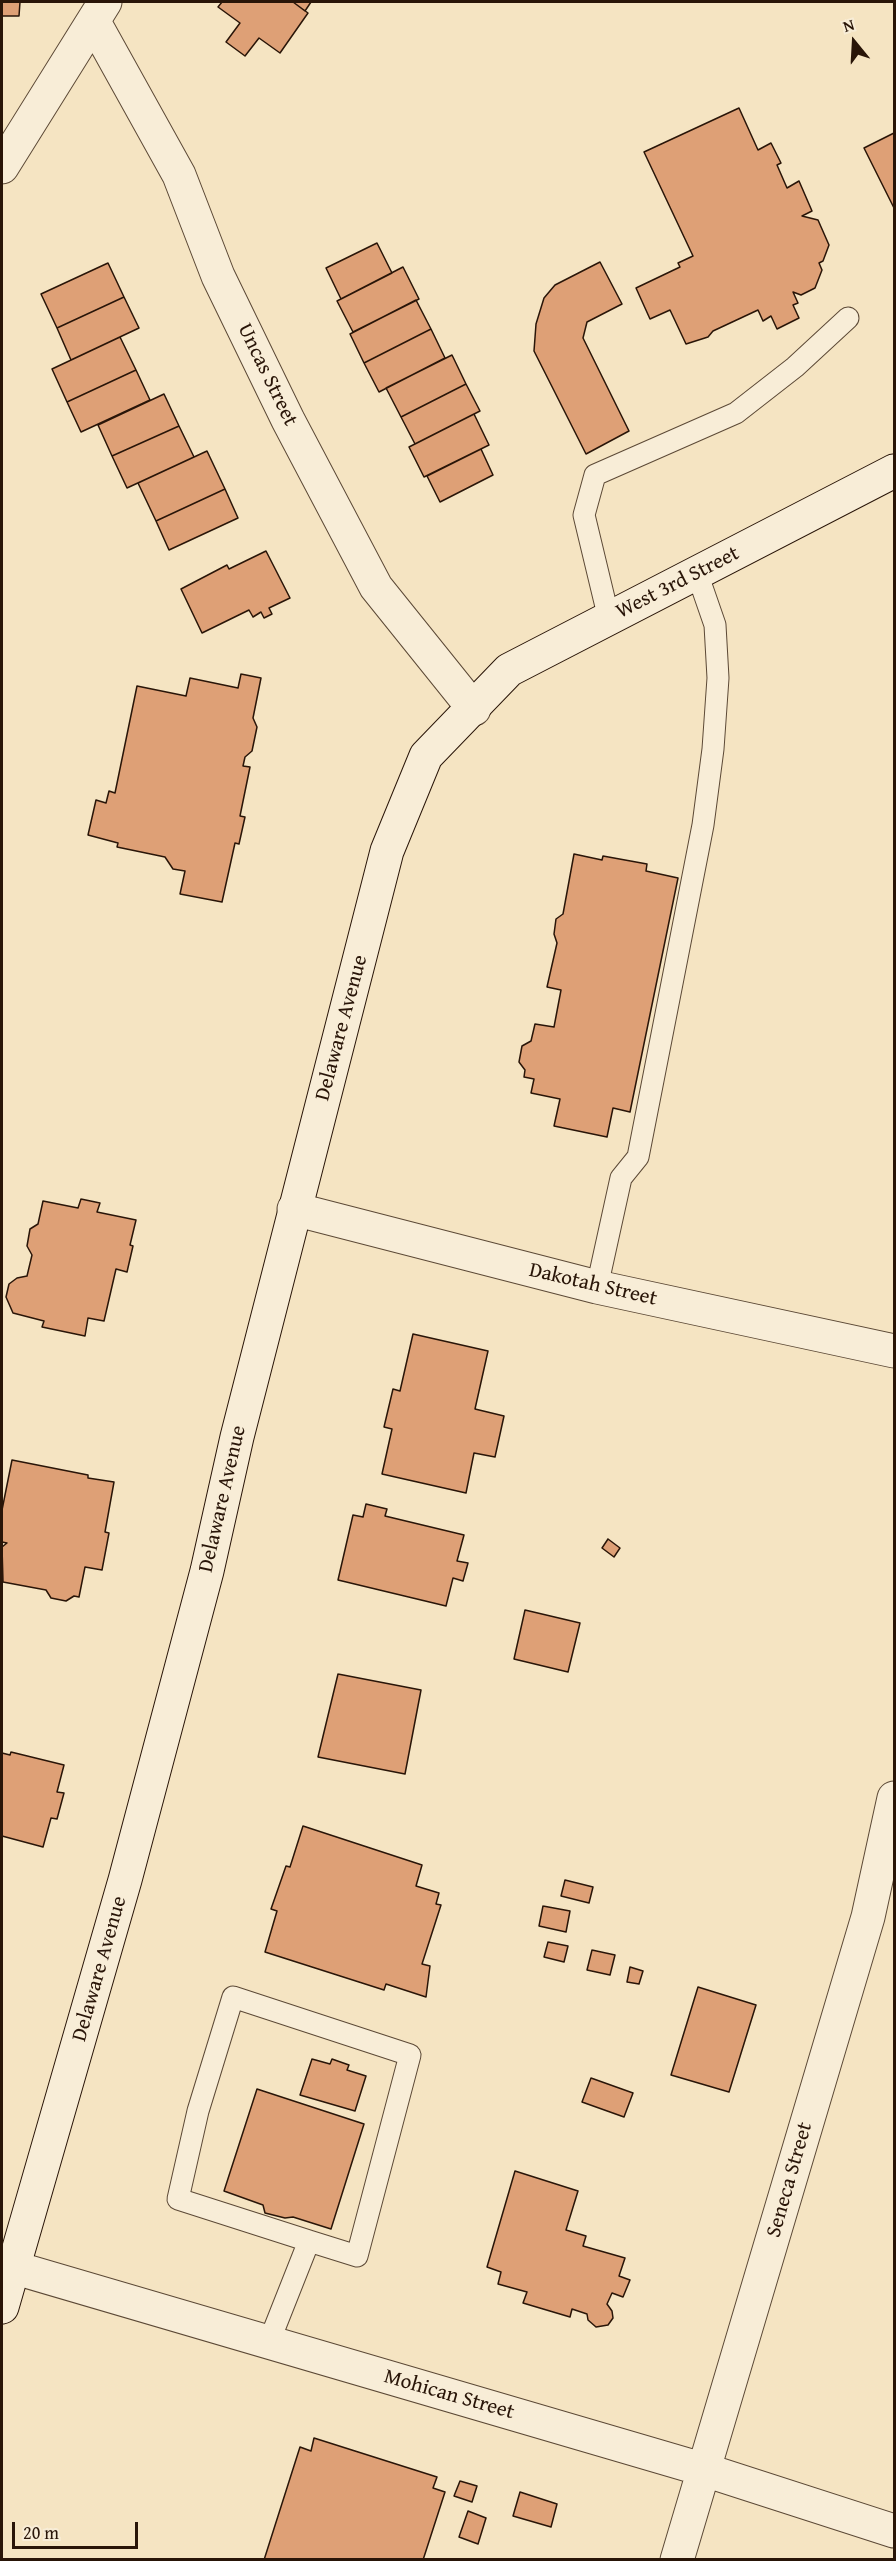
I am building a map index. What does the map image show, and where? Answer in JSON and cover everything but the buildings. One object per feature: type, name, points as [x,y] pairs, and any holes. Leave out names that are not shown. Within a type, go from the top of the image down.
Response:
[{"type":"street","points":[[2,167],[100,12]]},
{"type":"street","name":"Uncas Street","points":[[100,12],[178,175],[223,286],[288,420],[376,587],[474,709]]},
{"type":"street","name":"West 3rd Street","points":[[474,709],[509,670],[894,471]]},
{"type":"street","name":"Delaware Avenue","points":[[2,2307],[7,2266],[125,1880],[207,1571],[237,1437],[294,1209],[387,851],[426,756],[474,709]]},
{"type":"street","name":"Dakotah Street","points":[[294,1209],[597,1287],[894,1351]]},
{"type":"street","name":"Seneca Street","points":[[677,2559],[881,1919],[894,1798]]},
{"type":"street","name":"Mohican Street","points":[[7,2266],[705,2470],[894,2531]]},
{"type":"lane","points":[[609,619],[584,515],[595,476],[736,413],[795,367],[848,318]]},
{"type":"lane","points":[[597,1287],[621,1178],[638,1157],[703,825],[713,748],[718,678],[714,625],[697,573]]},
{"type":"lane","points":[[233,1997],[410,2055],[357,2256],[309,2241],[178,2199],[198,2110],[233,1997]]},
{"type":"lane","points":[[269,2342],[309,2241]]}]
